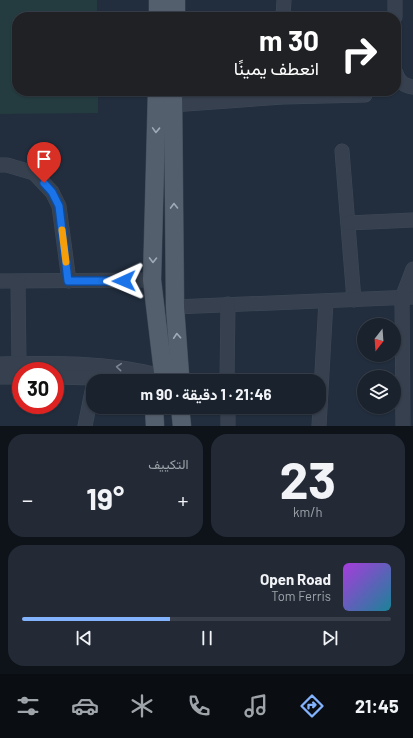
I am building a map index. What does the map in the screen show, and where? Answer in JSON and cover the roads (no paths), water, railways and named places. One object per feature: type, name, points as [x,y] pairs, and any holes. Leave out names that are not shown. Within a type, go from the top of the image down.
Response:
[{"type":"main road","points":[[158,0],[158,12]]},
{"type":"main road","points":[[176,0],[176,12]]},
{"type":"main road","points":[[157,96],[152,280],[168,374]]},
{"type":"main road","points":[[168,374],[175,307],[172,98]]},
{"type":"main road","points":[[154,414],[154,426]]},
{"type":"main road","points":[[181,414],[182,426]]},
{"type":"street","points":[[284,0],[284,12]]},
{"type":"street","points":[[395,0],[395,12]]},
{"type":"street","points":[[401,82],[413,87]]},
{"type":"street","points":[[172,98],[228,96]]},
{"type":"street","points":[[342,151],[354,300]]},
{"type":"street","points":[[0,165],[7,165],[34,173],[52,192],[59,206],[68,281]]},
{"type":"street","points":[[348,223],[413,220]]},
{"type":"street","points":[[404,426],[408,298],[413,269]]},
{"type":"street","points":[[0,281],[152,280]]},
{"type":"street","points":[[18,282],[20,362]]},
{"type":"street","points":[[175,307],[408,298]]},
{"type":"street","points":[[321,374],[326,301]]},
{"type":"street","points":[[228,304],[228,374]]},
{"type":"street","points":[[0,364],[12,368]]},
{"type":"street","points":[[64,366],[90,364],[132,368],[156,374]]},
{"type":"street","points":[[0,377],[12,373]]},
{"type":"street","points":[[64,378],[86,380]]},
{"type":"street","points":[[85,426],[88,414]]},
{"type":"street","points":[[228,414],[228,426]]},
{"type":"street","points":[[319,414],[319,426]]}]
